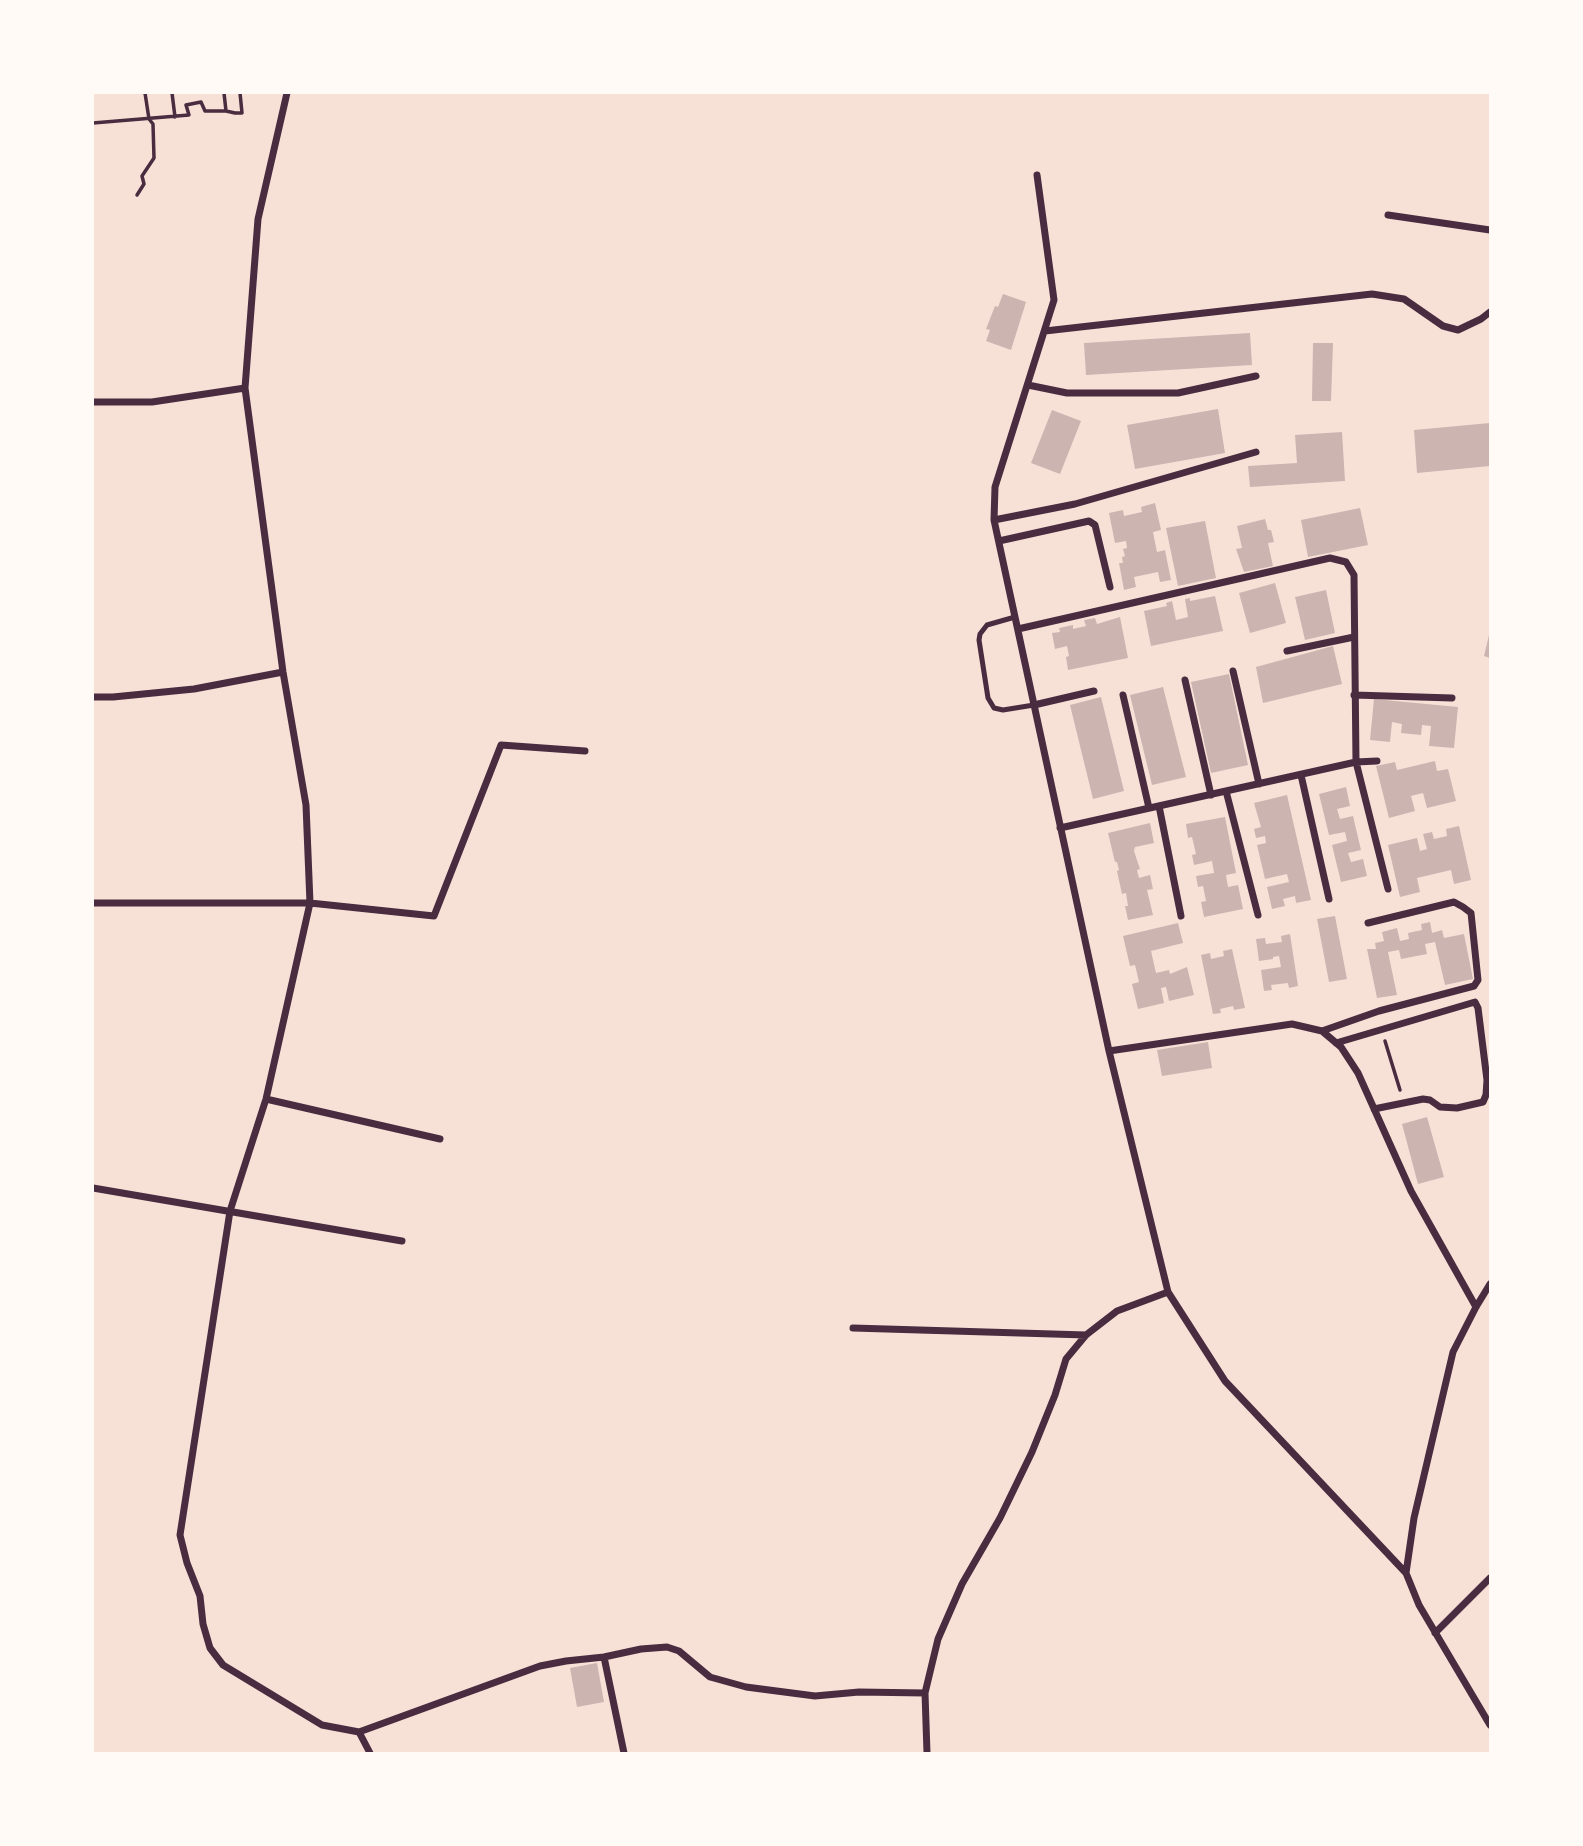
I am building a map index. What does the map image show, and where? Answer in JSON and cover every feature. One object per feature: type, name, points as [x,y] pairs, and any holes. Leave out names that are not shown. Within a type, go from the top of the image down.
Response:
[{"type":"street","points":[[287,93],[258,219],[245,388],[284,672],[306,805],[310,902],[266,1099],[230,1211],[180,1535],[200,1596],[203,1624],[210,1648],[223,1665],[322,1725],[359,1731],[540,1666],[604,1657],[642,1648],[667,1647],[679,1651],[710,1677],[746,1687],[815,1696],[859,1692],[925,1693]]},
{"type":"street","points":[[1037,175],[1054,300],[995,487],[994,520],[1109,1051],[1168,1292],[1225,1381],[1406,1573],[1419,1605],[1490,1725]]},
{"type":"street","points":[[1388,215],[1490,230]]},
{"type":"street","points":[[1045,331],[1371,294],[1404,299],[1443,326],[1458,330],[1490,312]]},
{"type":"street","points":[[1028,385],[1067,393],[1178,393],[1256,376]]},
{"type":"street","points":[[93,402],[152,402],[245,388]]},
{"type":"street","points":[[994,520],[1075,504],[1256,452]]},
{"type":"street","points":[[999,541],[1088,521],[1095,525],[1110,587]]},
{"type":"street","points":[[1018,629],[1330,558],[1346,562],[1354,575],[1356,762],[1388,889]]},
{"type":"street","points":[[1287,651],[1354,637]]},
{"type":"street","points":[[1233,671],[1259,784]]},
{"type":"street","points":[[93,696],[113,697],[194,689],[284,672]]},
{"type":"street","points":[[1185,680],[1211,795]]},
{"type":"street","points":[[1034,705],[1094,691]]},
{"type":"street","points":[[1123,695],[1149,808]]},
{"type":"street","points":[[1354,695],[1452,698]]},
{"type":"street","points":[[93,903],[310,902],[434,916],[501,745],[585,751]]},
{"type":"street","points":[[1060,828],[1356,762],[1377,761]]},
{"type":"street","points":[[1301,775],[1329,899]]},
{"type":"street","points":[[1226,791],[1258,915]]},
{"type":"street","points":[[1158,806],[1181,916]]},
{"type":"street","points":[[1322,1031],[1379,1011],[1474,986],[1478,979],[1471,913],[1454,902],[1368,923]]},
{"type":"street","points":[[1336,1043],[1475,1002],[1487,1080],[1483,1102],[1457,1108],[1440,1107],[1423,1099],[1374,1109]]},
{"type":"street","points":[[1109,1051],[1292,1024],[1322,1031],[1342,1047],[1358,1073],[1410,1191],[1476,1307]]},
{"type":"street","points":[[266,1099],[440,1139]]},
{"type":"street","points":[[93,1188],[402,1241]]},
{"type":"street","points":[[1406,1573],[1414,1518],[1453,1352],[1490,1284]]},
{"type":"street","points":[[927,1753],[925,1693],[938,1639],[962,1584],[1000,1518],[1032,1452],[1066,1359],[1086,1335],[1117,1311],[1168,1292]]},
{"type":"street","points":[[853,1328],[1086,1335]]},
{"type":"street","points":[[1435,1633],[1490,1578]]},
{"type":"street","points":[[604,1657],[624,1753]]},
{"type":"street","points":[[359,1731],[370,1753]]},
{"type":"lane","points":[[1015,617],[987,625],[980,634],[988,698],[994,708],[1003,710],[1034,705]]},
{"type":"path","points":[[137,195],[144,184],[142,176],[154,158],[153,124],[149,119],[145,93]]},
{"type":"path","points":[[172,93],[174,117]]},
{"type":"path","points":[[225,93],[226,111]]},
{"type":"path","points":[[93,123],[189,116],[186,105],[201,102],[205,111],[242,113],[240,93]]},
{"type":"path","points":[[1381,1029],[1403,1101]]},
{"type":"building","points":[[1003,294],[1026,302],[1011,350],[986,341],[990,330],[986,329]]},
{"type":"building","points":[[1250,333],[1252,365],[1086,375],[1084,343]]},
{"type":"building","points":[[1313,343],[1333,343],[1331,401],[1312,401]]},
{"type":"building","points":[[1218,409],[1225,453],[1135,469],[1127,425]]},
{"type":"building","points":[[1052,410],[1081,421],[1060,474],[1031,463]]},
{"type":"building","points":[[1490,423],[1490,466],[1417,473],[1414,430]]},
{"type":"building","points":[[1342,432],[1345,481],[1250,487],[1248,466],[1297,463],[1295,435]]},
{"type":"building","points":[[1155,503],[1161,530],[1153,532],[1157,552],[1165,550],[1171,580],[1160,582],[1158,572],[1134,577],[1136,587],[1124,590],[1119,563],[1123,563],[1126,541],[1115,543],[1109,513],[1123,510],[1124,516],[1142,512],[1141,507]]},
{"type":"building","points":[[1360,508],[1368,545],[1308,557],[1301,520]]},
{"type":"building","points":[[1265,519],[1274,542],[1268,543],[1273,566],[1244,572],[1236,549],[1242,548],[1237,526]]},
{"type":"building","points":[[1205,521],[1216,578],[1178,586],[1166,528]]},
{"type":"building","points":[[1275,583],[1286,623],[1250,633],[1239,593]]},
{"type":"building","points":[[1326,590],[1335,633],[1305,640],[1295,597]]},
{"type":"building","points":[[1215,596],[1223,631],[1151,646],[1144,611],[1167,606],[1166,603],[1172,601],[1176,620],[1188,617],[1185,599],[1190,598],[1190,601]]},
{"type":"building","points":[[1120,617],[1128,658],[1068,670],[1067,646],[1055,649],[1052,633],[1060,632],[1059,628],[1073,625],[1073,629],[1086,626],[1084,620],[1095,618],[1097,624]]},
{"type":"building","points":[[1490,635],[1490,658],[1484,656]]},
{"type":"building","points":[[1333,646],[1342,684],[1263,703],[1256,667]]},
{"type":"building","points":[[1229,674],[1248,765],[1211,773],[1191,682]]},
{"type":"building","points":[[1163,687],[1186,777],[1152,785],[1130,695]]},
{"type":"building","points":[[1101,697],[1124,791],[1093,799],[1070,705]]},
{"type":"building","points":[[1374,699],[1458,707],[1454,748],[1429,746],[1431,726],[1422,725],[1421,735],[1401,733],[1402,724],[1392,722],[1390,742],[1370,740]]},
{"type":"building","points":[[1435,761],[1437,771],[1448,769],[1456,801],[1427,808],[1423,793],[1411,796],[1415,811],[1389,818],[1376,766],[1395,762],[1397,770]]},
{"type":"building","points":[[1346,787],[1350,806],[1337,809],[1340,819],[1353,816],[1361,850],[1348,853],[1351,862],[1363,859],[1367,876],[1341,882],[1332,845],[1347,841],[1345,832],[1329,835],[1319,794]]},
{"type":"building","points":[[1287,795],[1311,900],[1296,903],[1295,896],[1283,899],[1285,906],[1272,909],[1267,887],[1289,882],[1287,874],[1265,879],[1257,845],[1266,843],[1265,836],[1256,838],[1254,829],[1261,827],[1254,803]]},
{"type":"building","points":[[1225,817],[1236,873],[1226,875],[1228,887],[1238,885],[1243,909],[1204,917],[1201,902],[1206,901],[1203,886],[1198,887],[1196,876],[1214,873],[1212,861],[1194,865],[1192,855],[1196,854],[1192,837],[1188,838],[1186,824]]},
{"type":"building","points":[[1150,823],[1154,843],[1135,847],[1134,851],[1140,869],[1137,870],[1139,878],[1150,875],[1153,889],[1147,890],[1153,915],[1128,920],[1126,893],[1122,894],[1117,871],[1119,870],[1108,833]]},
{"type":"building","points":[[1459,826],[1471,880],[1454,884],[1451,870],[1417,878],[1420,892],[1400,897],[1388,845],[1417,838],[1420,851],[1427,849],[1423,834],[1432,832],[1434,839],[1447,836],[1446,829]]},
{"type":"building","points":[[1335,916],[1347,979],[1329,982],[1317,919]]},
{"type":"building","points":[[1430,922],[1432,933],[1442,930],[1444,938],[1464,934],[1473,979],[1445,985],[1435,942],[1425,944],[1427,954],[1401,959],[1399,950],[1388,952],[1397,995],[1377,998],[1367,949],[1376,949],[1375,943],[1384,941],[1382,932],[1397,928],[1400,941],[1409,939],[1408,933],[1422,930],[1421,924]]},
{"type":"building","points":[[1178,923],[1183,943],[1151,951],[1156,973],[1169,970],[1170,974],[1187,967],[1194,995],[1169,1001],[1166,987],[1161,988],[1164,1003],[1138,1009],[1132,984],[1139,982],[1135,965],[1130,966],[1123,936]]},
{"type":"building","points":[[1290,934],[1298,986],[1289,988],[1288,983],[1271,985],[1272,990],[1264,991],[1261,970],[1281,967],[1279,956],[1259,961],[1256,939],[1265,938],[1266,944],[1282,942],[1281,936]]},
{"type":"building","points":[[1232,949],[1245,1008],[1234,1010],[1233,1006],[1213,1014],[1201,955],[1210,953],[1211,959],[1224,956],[1223,951]]},
{"type":"building","points":[[1208,1042],[1212,1068],[1162,1076],[1157,1050]]},
{"type":"building","points":[[1427,1117],[1444,1177],[1418,1184],[1402,1124]]},
{"type":"building","points":[[597,1663],[604,1702],[577,1707],[570,1668]]}]
